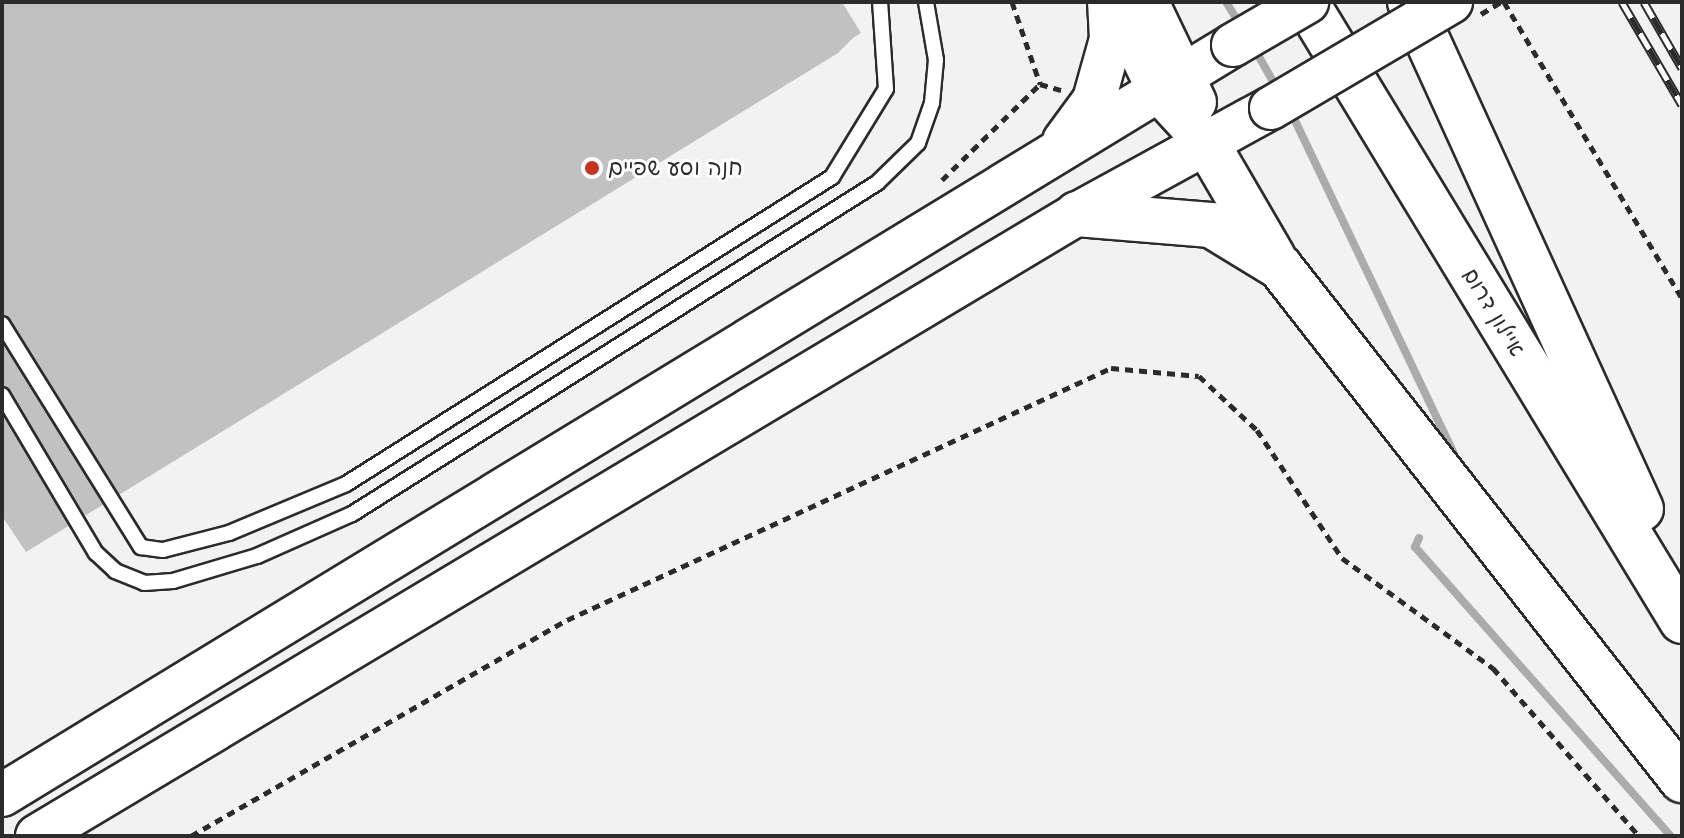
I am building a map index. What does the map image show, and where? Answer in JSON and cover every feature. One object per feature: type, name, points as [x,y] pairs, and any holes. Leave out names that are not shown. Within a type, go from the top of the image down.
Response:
[{"type":"highway","points":[[1410,2],[1682,600]]},
{"type":"highway","name":"איילון דרום","points":[[1298,7],[1682,621]]},
{"type":"highway","points":[[1206,142],[1280,267],[1682,780]]},
{"type":"highway","points":[[1077,214],[1211,225],[1280,267]]},
{"type":"main road","points":[[1057,150],[1094,100],[1111,39],[1109,2]]},
{"type":"main road","points":[[1116,2],[1173,83],[1206,142]]},
{"type":"main road","points":[[37,836],[1077,214],[1271,108],[1451,2]]},
{"type":"main road","points":[[2,795],[1057,150],[1173,83],[1230,40],[1298,7]]},
{"type":"main road","points":[[1151,10],[1173,83]]},
{"type":"main road","points":[[1151,10],[1180,34],[1230,40]]},
{"type":"lane","points":[[2,324],[141,547],[163,550],[229,533],[346,484],[832,177],[886,89],[880,2]]},
{"type":"lane","points":[[2,395],[96,553],[115,571],[144,583],[173,581],[257,556],[352,514],[877,183],[918,143],[932,103],[936,60],[926,2]]},
{"type":"path","points":[[933,187],[982,149],[1020,97],[1040,84],[1012,2]]},
{"type":"path","points":[[1504,2],[1682,298]]},
{"type":"path","points":[[191,836],[567,620],[1111,368],[1199,376],[1257,430],[1342,558],[1493,668],[1639,836]]},
{"type":"building","points":[[2,2],[842,2],[861,33],[47,534],[2,466]]},
{"type":"waterway","points":[[1226,2],[1241,26]]},
{"type":"waterway","points":[[1254,48],[1279,92]]},
{"type":"waterway","points":[[1290,110],[1453,452]]},
{"type":"waterway","points":[[1419,538],[1415,547],[1671,836]]},
{"type":"railway","points":[[1622,2],[1682,105]]},
{"type":"railway","points":[[1644,2],[1682,68]]},
{"type":"place","name":"חנה וסע שפיים","points":[[592,168]]}]
